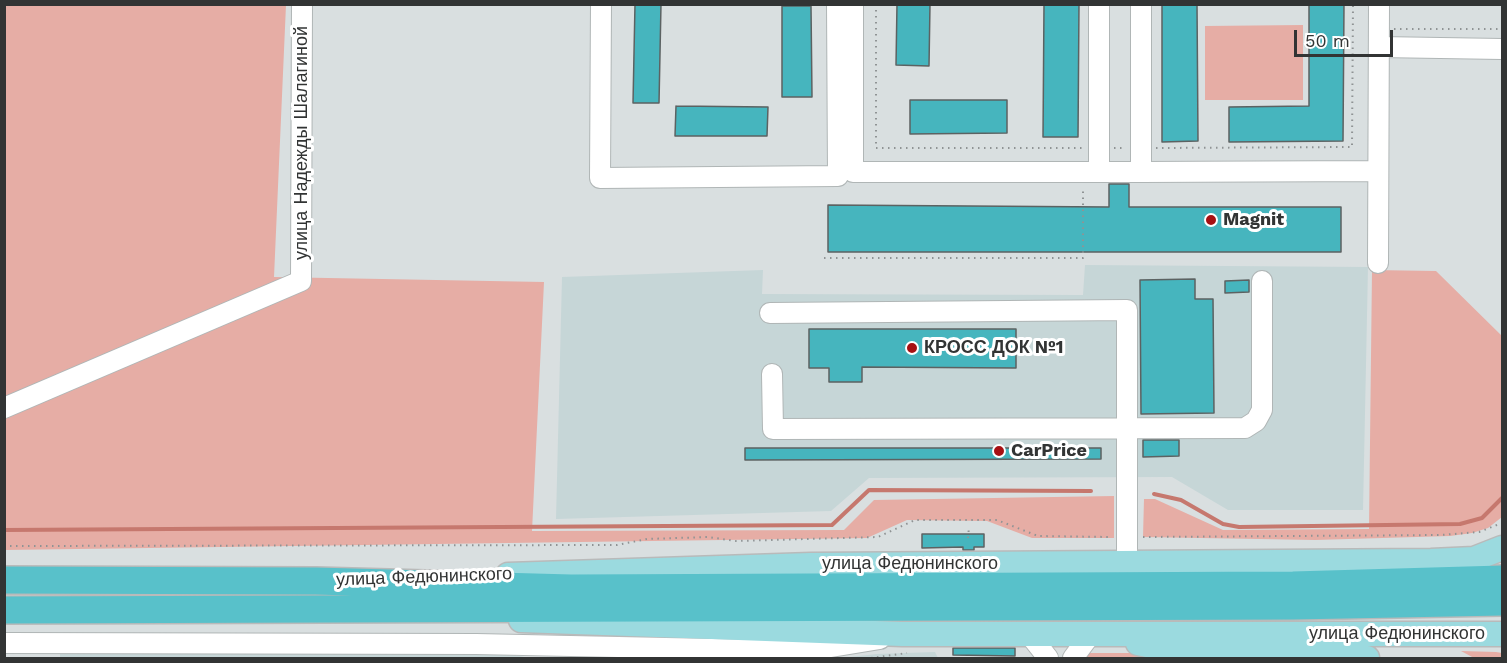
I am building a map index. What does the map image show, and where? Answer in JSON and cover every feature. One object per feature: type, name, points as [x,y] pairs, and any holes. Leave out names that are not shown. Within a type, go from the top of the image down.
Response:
[{"type":"highway","points":[[1293,596],[1503,579]]},
{"type":"highway","name":"улица Федюнинского","points":[[4,580],[316,580],[571,588],[1293,596]]},
{"type":"highway","name":"улица Федюнинского","points":[[4,610],[319,611],[1293,596]]},
{"type":"highway","points":[[1293,596],[1503,602]]},
{"type":"main road","name":"улица Федюнинского","points":[[316,580],[811,564],[1457,561],[1474,559],[1503,548]]},
{"type":"main road","name":"улица Федюнинского","points":[[319,611],[902,634],[1503,634]]},
{"type":"main road","points":[[1101,634],[1152,648],[1193,655],[1367,658]]},
{"type":"street","name":"улица Надежды Шалагиной","points":[[4,408],[301,281],[302,4]]},
{"type":"street","points":[[601,4],[600,177],[838,176],[837,4]]},
{"type":"street","points":[[853,4],[854,172],[1378,171]]},
{"type":"street","points":[[1091,172],[1099,4]]},
{"type":"street","points":[[1141,172],[1142,4]]},
{"type":"street","points":[[1378,263],[1379,4]]},
{"type":"street","points":[[1379,38],[1503,49]]},
{"type":"street","points":[[772,374],[773,429],[1245,428],[1257,421],[1262,410],[1262,281]]},
{"type":"street","points":[[770,313],[1127,309],[1127,562]]},
{"type":"street","points":[[4,644],[421,652],[807,651],[847,646],[902,634]]},
{"type":"street","points":[[1029,634],[1048,658]]},
{"type":"street","points":[[1073,658],[1101,634]]},
{"type":"path","points":[[876,4],[876,148],[1352,147],[1353,4]]},
{"type":"path","points":[[1353,29],[1379,38],[1503,29]]},
{"type":"path","points":[[824,258],[1083,258],[1091,148]]},
{"type":"path","points":[[4,546],[608,545],[647,539],[708,537],[735,541],[878,537],[915,520],[997,520],[1038,536],[1126,537],[1441,535],[1479,532],[1503,523]]},
{"type":"path","points":[[968,538],[969,527]]},
{"type":"shaded area","points":[[4,5],[286,5],[274,277],[544,282],[532,531],[844,530],[874,500],[1114,496],[1114,538],[1032,538],[987,521],[907,520],[867,538],[5,550]]},
{"type":"shaded area","points":[[1303,25],[1303,100],[1205,100],[1205,26]]},
{"type":"shaded area","points":[[1085,265],[1368,267],[1363,510],[1228,510],[1172,477],[869,478],[831,511],[556,519],[562,277],[763,270],[762,294],[1083,295]]},
{"type":"shaded area","points":[[1372,270],[1436,271],[1502,336],[1502,517],[1488,528],[1450,536],[1315,540],[1143,537],[1144,499],[1155,499],[1223,530],[1369,529]]},
{"type":"shaded area","points":[[1461,651],[1502,653],[1502,658],[1474,658]]},
{"type":"shaded area","points":[[935,652],[938,658],[841,658],[877,654]]},
{"type":"shaded area","points":[[504,653],[530,658],[60,658],[60,654]]},
{"type":"shaded area","points":[[1087,653],[1142,653],[1152,658],[1086,658]]},
{"type":"building","points":[[635,4],[661,4],[659,103],[633,103]]},
{"type":"building","points":[[897,4],[930,4],[929,66],[896,65]]},
{"type":"building","points":[[1044,4],[1079,4],[1078,137],[1043,137]]},
{"type":"building","points":[[1162,4],[1197,4],[1198,141],[1162,142]]},
{"type":"building","points":[[1309,4],[1344,4],[1343,141],[1229,142],[1229,107],[1309,106]]},
{"type":"building","points":[[782,6],[811,6],[812,97],[782,97]]},
{"type":"building","points":[[910,100],[1007,100],[1007,133],[910,134]]},
{"type":"building","points":[[676,106],[768,107],[767,136],[675,136]]},
{"type":"building","points":[[1109,184],[1129,184],[1129,207],[1341,207],[1341,252],[828,252],[828,205],[1109,207]]},
{"type":"building","points":[[1195,279],[1195,299],[1213,299],[1214,413],[1141,414],[1140,280]]},
{"type":"building","points":[[1249,280],[1249,292],[1225,293],[1225,281]]},
{"type":"building","name":"КРОСС ДОК №1","points":[[809,329],[1016,329],[1016,368],[862,367],[862,382],[829,382],[829,368],[809,368]]},
{"type":"building","points":[[1143,440],[1179,440],[1179,456],[1143,457]]},
{"type":"building","points":[[745,448],[1101,448],[1101,459],[745,460]]},
{"type":"building","points":[[922,534],[984,534],[984,547],[974,547],[974,550],[963,550],[963,547],[922,548]]},
{"type":"building","points":[[953,648],[1015,648],[1015,656],[953,655]]},
{"type":"waterway","points":[[4,530],[832,525],[869,490],[1091,491]]},
{"type":"waterway","points":[[1154,494],[1181,500],[1223,524],[1239,527],[1460,524],[1482,518],[1502,498]]},
{"type":"place","name":"Magnit","points":[[1211,220]]},
{"type":"place","name":"КРОСС ДОК №1","points":[[912,348]]},
{"type":"place","name":"CarPrice","points":[[999,451]]}]
